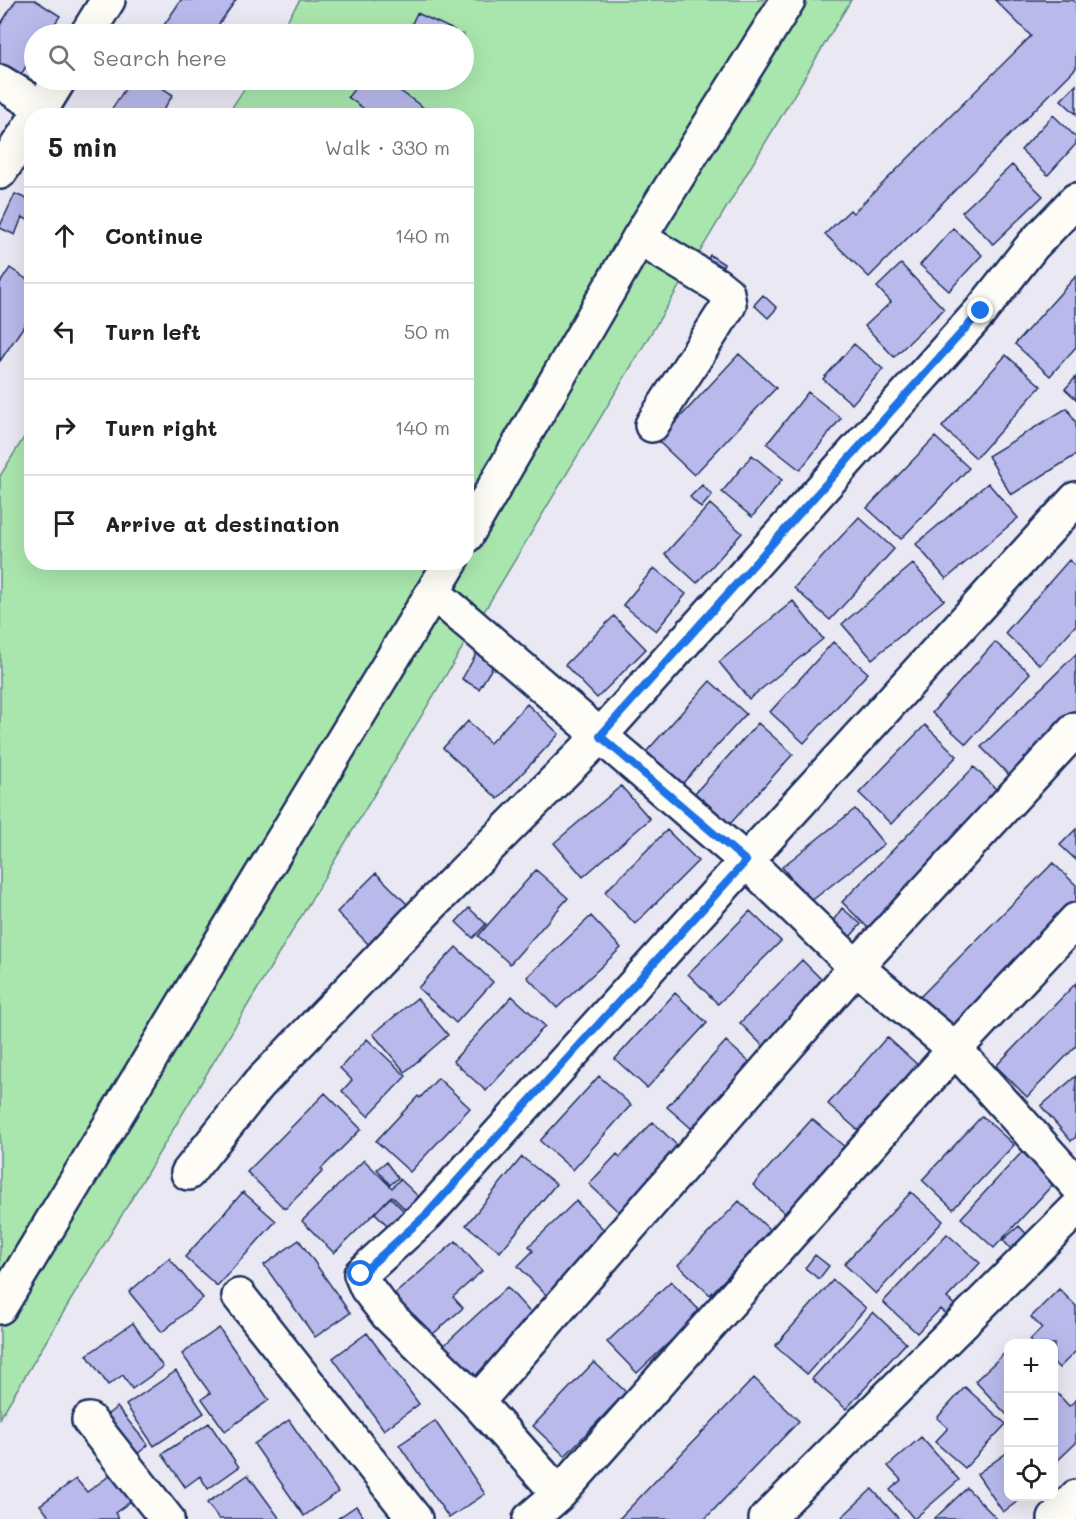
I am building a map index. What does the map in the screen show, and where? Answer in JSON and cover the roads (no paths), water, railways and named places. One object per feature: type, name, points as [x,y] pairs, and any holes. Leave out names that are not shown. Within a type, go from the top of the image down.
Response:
[{"type":"street","points":[[93,24],[108,0]]},
{"type":"street","points":[[474,522],[639,238],[788,0]]},
{"type":"street","points":[[0,82],[28,108]]},
{"type":"street","points":[[42,108],[53,90]]},
{"type":"street","points":[[0,172],[24,136]]},
{"type":"street","points":[[188,1173],[259,1084],[433,903],[600,736],[981,311],[1033,245],[1076,200]]},
{"type":"street","points":[[639,238],[717,285],[727,293],[729,305],[652,425]]},
{"type":"street","points":[[558,1494],[477,1402],[388,1315],[367,1288],[361,1274],[427,1214],[1076,499]]},
{"type":"street","points":[[0,1307],[447,570]]},
{"type":"street","points":[[434,593],[746,861],[856,967],[955,1049],[1076,1184]]},
{"type":"street","points":[[477,1402],[856,967],[1076,729]]},
{"type":"street","points":[[530,1519],[558,1494],[955,1049],[1076,920]]},
{"type":"street","points":[[766,1519],[1076,1209]]},
{"type":"street","points":[[239,1296],[415,1519]]},
{"type":"street","points":[[89,1419],[167,1519]]},
{"type":"street","points":[[1055,1519],[1076,1497]]}]
